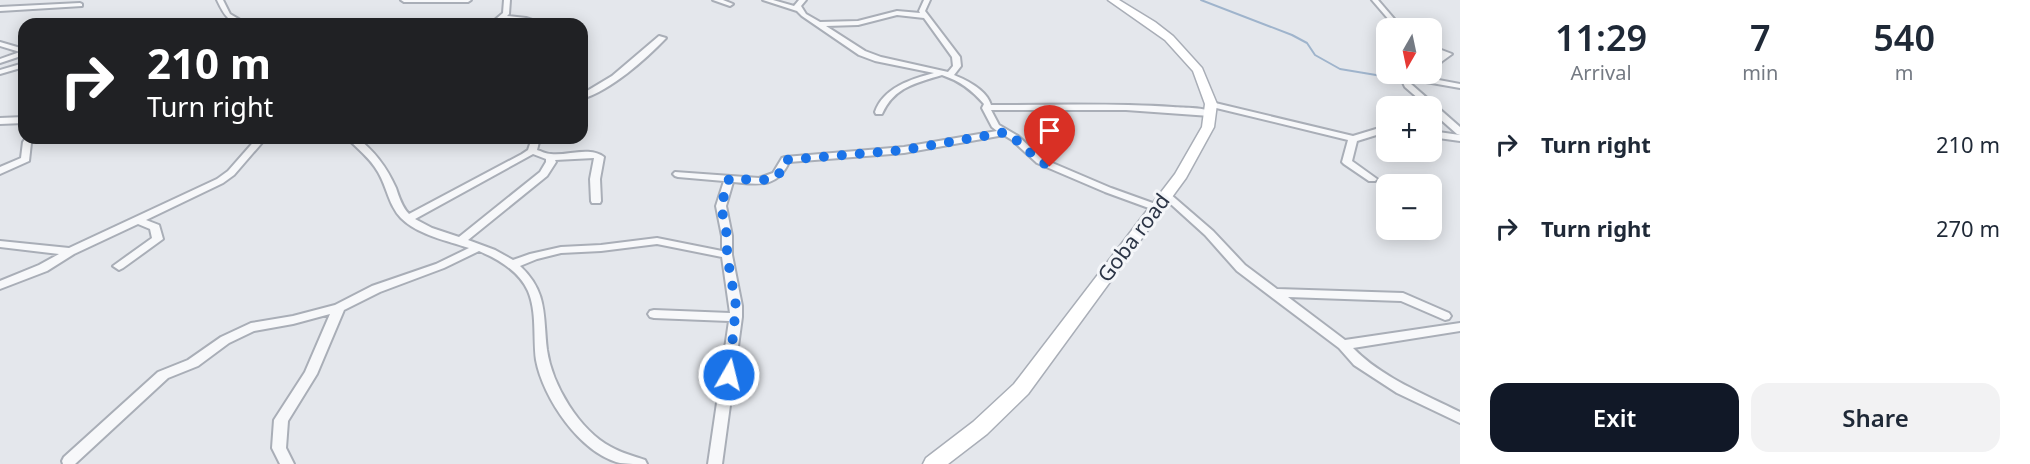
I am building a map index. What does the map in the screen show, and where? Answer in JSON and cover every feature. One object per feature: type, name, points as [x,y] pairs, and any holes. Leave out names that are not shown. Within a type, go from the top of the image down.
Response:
[{"type":"main road","points":[[1113,0],[1152,24],[1178,46],[1198,70],[1210,108]]},
{"type":"main road","name":"Goba road","points":[[933,464],[980,428],[1021,389],[1166,195],[1203,139],[1210,108]]},
{"type":"street","points":[[220,0],[227,15],[233,18]]},
{"type":"street","points":[[404,0],[468,0]]},
{"type":"street","points":[[503,18],[506,14],[507,0]]},
{"type":"street","points":[[716,0],[730,4]]},
{"type":"street","points":[[766,0],[799,9],[863,53],[946,74],[976,88],[988,104],[986,108],[996,127],[1007,132],[1040,161],[1050,167],[1156,208]]},
{"type":"street","points":[[799,9],[797,6],[803,0]]},
{"type":"street","points":[[879,112],[880,105],[894,91],[946,74],[957,66],[956,57],[922,11],[927,0]]},
{"type":"street","points":[[1375,0],[1391,18]]},
{"type":"street","points":[[0,9],[80,5]]},
{"type":"street","points":[[820,24],[858,23],[897,14],[926,15]]},
{"type":"street","points":[[588,94],[630,68],[662,38]]},
{"type":"street","points":[[0,44],[18,50]]},
{"type":"street","points":[[0,61],[18,54]]},
{"type":"street","points":[[0,72],[18,67]]},
{"type":"street","points":[[1442,83],[1460,86]]},
{"type":"street","points":[[1407,84],[1419,96]]},
{"type":"street","points":[[986,108],[1113,106],[1210,108],[1353,139],[1376,132]]},
{"type":"street","points":[[1442,116],[1460,132]]},
{"type":"street","points":[[0,121],[18,120]]},
{"type":"street","points":[[678,174],[772,180],[779,174],[784,160],[904,150],[1007,132]]},
{"type":"street","points":[[1442,136],[1460,138]]},
{"type":"street","points":[[1353,139],[1351,154],[1347,160],[1372,179]]},
{"type":"street","points":[[0,171],[26,159],[27,144]]},
{"type":"street","points":[[0,285],[43,268],[70,252],[139,221],[231,173],[257,144]]},
{"type":"street","points":[[358,144],[371,154],[390,185],[395,204],[409,218],[459,242],[479,247],[514,264],[531,285],[541,322],[541,350],[546,370],[552,386],[569,414],[582,432],[604,450],[640,464]]},
{"type":"street","points":[[409,218],[532,151],[534,144]]},
{"type":"street","points":[[532,151],[550,158],[597,156],[596,201]]},
{"type":"street","points":[[459,242],[544,174],[551,162],[550,158]]},
{"type":"street","points":[[715,464],[736,316],[727,255],[727,236],[721,206],[729,179]]},
{"type":"street","points":[[1166,195],[1209,233],[1230,258],[1343,345],[1372,372],[1460,418]]},
{"type":"street","points":[[119,266],[158,239],[155,227],[139,221]]},
{"type":"street","points":[[514,264],[534,256],[561,250],[602,248],[657,241],[727,255]]},
{"type":"street","points":[[0,244],[70,252]]},
{"type":"street","points":[[69,461],[163,375],[193,363],[225,340],[251,327],[293,320],[339,308],[376,289],[440,266],[479,247]]},
{"type":"street","points":[[1273,293],[1403,297],[1445,316]]},
{"type":"street","points":[[287,464],[279,448],[280,420],[311,374],[339,308]]},
{"type":"street","points":[[654,314],[736,316]]},
{"type":"street","points":[[1343,345],[1460,327]]},
{"type":"waterway","points":[[1201,0],[1292,35],[1307,43],[1315,55],[1340,69],[1376,75]]},
{"type":"route","points":[[729,375],[736,306],[721,206],[729,179],[772,180],[777,178],[784,160],[846,153],[904,150],[1007,132],[1050,167]]}]
